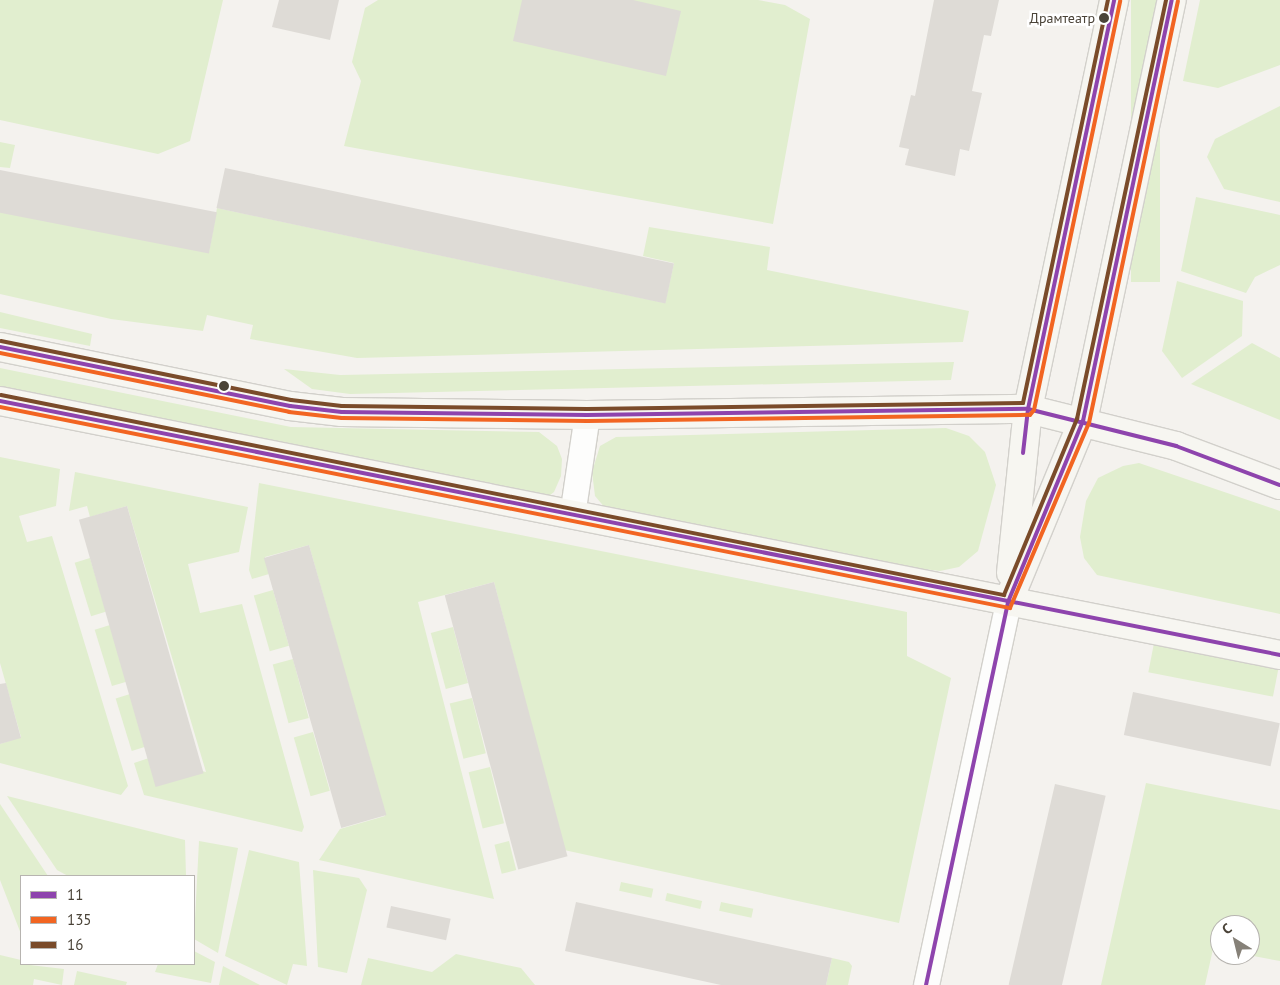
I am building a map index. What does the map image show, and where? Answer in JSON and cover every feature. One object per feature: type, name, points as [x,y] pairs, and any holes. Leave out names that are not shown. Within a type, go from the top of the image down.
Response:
[{"type":"main road","points":[[1008,602],[1028,409],[1114,0]]},
{"type":"main road","points":[[1008,602],[1083,421],[1172,0]]},
{"type":"main road","points":[[0,347],[290,406],[342,412],[587,415],[1028,409],[1083,421],[1176,446],[1280,485]]},
{"type":"main road","points":[[0,401],[1280,655]]},
{"type":"street","points":[[572,516],[587,415]]},
{"type":"street","points":[[926,985],[1008,602]]},
{"type":"green space","points":[[0,0],[223,0],[190,141],[158,154],[0,120]]},
{"type":"green space","points":[[378,0],[758,0],[785,5],[810,19],[773,224],[344,146],[361,81],[352,62],[365,8]]},
{"type":"green space","points":[[1131,0],[1160,0],[1160,282],[1131,282]]},
{"type":"green space","points":[[1200,0],[1280,0],[1280,65],[1218,88],[1183,81]]},
{"type":"green space","points":[[1280,106],[1280,202],[1224,189],[1207,157],[1215,139]]},
{"type":"green space","points":[[0,142],[15,145],[10,168],[0,167]]},
{"type":"green space","points":[[1196,197],[1280,215],[1280,265],[1255,277],[1246,293],[1181,271]]},
{"type":"green space","points":[[217,208],[665,303],[674,263],[643,256],[649,227],[770,247],[767,270],[969,311],[963,342],[357,358],[250,339],[253,325],[207,315],[203,331],[111,319],[0,294],[0,212],[209,252]]},
{"type":"green space","points":[[1177,281],[1243,301],[1242,336],[1182,378],[1162,351]]},
{"type":"green space","points":[[0,312],[92,334],[90,346],[0,328]]},
{"type":"green space","points":[[1252,343],[1280,358],[1280,420],[1191,384]]},
{"type":"green space","points":[[954,362],[951,380],[350,394],[312,389],[284,369],[340,375]]},
{"type":"green space","points":[[0,368],[291,427],[539,432],[557,446],[562,459],[561,476],[554,492],[545,499],[0,388]]},
{"type":"green space","points":[[946,428],[969,436],[985,452],[996,485],[978,551],[959,567],[940,571],[818,556],[612,516],[595,496],[592,472],[600,446],[616,437]]},
{"type":"green space","points":[[0,457],[60,469],[56,506],[19,516],[27,542],[52,536],[128,786],[121,795],[0,763],[0,744],[21,737],[0,663]]},
{"type":"green space","points":[[1139,463],[1280,511],[1280,614],[1097,575],[1084,558],[1080,537],[1086,501],[1098,478],[1123,466]]},
{"type":"green space","points":[[75,472],[248,507],[239,552],[188,564],[200,613],[242,604],[304,827],[302,832],[144,795],[134,763],[149,758],[206,772],[127,506],[90,517],[87,506],[69,511]]},
{"type":"green space","points":[[259,483],[907,612],[907,656],[951,678],[899,923],[564,850],[494,582],[418,602],[494,899],[319,860],[340,829],[385,816],[309,545],[265,557],[269,574],[252,579],[249,570]]},
{"type":"green space","points":[[90,558],[106,612],[91,616],[75,563]]},
{"type":"green space","points":[[273,590],[289,646],[270,651],[254,596]]},
{"type":"green space","points":[[110,625],[127,681],[112,686],[95,630]]},
{"type":"green space","points":[[453,627],[468,683],[446,689],[431,633]]},
{"type":"green space","points":[[1155,638],[1280,662],[1273,697],[1148,672]]},
{"type":"green space","points":[[293,659],[309,718],[289,723],[273,664]]},
{"type":"green space","points":[[130,694],[146,747],[132,751],[116,698]]},
{"type":"green space","points":[[472,698],[486,753],[463,759],[450,704]]},
{"type":"green space","points":[[313,732],[330,791],[311,796],[294,738]]},
{"type":"green space","points":[[490,767],[504,823],[483,829],[469,772]]},
{"type":"green space","points":[[1146,783],[1280,810],[1280,961],[1260,957],[1260,915],[1210,915],[1210,962],[1205,985],[1101,985]]},
{"type":"green space","points":[[7,796],[185,840],[186,875],[66,875],[57,870]]},
{"type":"green space","points":[[0,804],[47,875],[20,875],[20,931],[0,880]]},
{"type":"green space","points":[[199,841],[238,848],[218,953],[195,940]]},
{"type":"green space","points":[[509,841],[516,870],[502,874],[494,845]]},
{"type":"green space","points":[[249,850],[299,862],[307,966],[293,964],[287,985],[225,956]]},
{"type":"green space","points":[[313,870],[359,878],[367,890],[347,973],[318,967]]},
{"type":"green space","points":[[621,882],[653,889],[651,898],[619,891]]},
{"type":"green space","points":[[667,893],[702,901],[700,909],[665,901]]},
{"type":"green space","points":[[721,902],[753,909],[751,918],[719,911]]},
{"type":"green space","points":[[195,952],[215,962],[211,983],[155,972],[158,965],[195,965]]},
{"type":"green space","points":[[456,954],[521,968],[535,985],[361,985],[368,958],[432,972]]},
{"type":"green space","points":[[0,955],[20,960],[20,965],[64,969],[62,985],[34,979],[33,985],[0,985]]},
{"type":"green space","points":[[832,958],[849,962],[852,966],[848,985],[826,985]]},
{"type":"green space","points":[[223,966],[260,985],[219,985]]},
{"type":"green space","points":[[77,971],[127,982],[126,985],[74,985]]},
{"type":"building","points":[[279,0],[339,0],[330,40],[272,27]]},
{"type":"building","points":[[522,0],[633,0],[681,11],[666,76],[513,41]]},
{"type":"building","points":[[934,0],[999,0],[991,36],[984,35],[972,91],[982,93],[969,151],[960,149],[955,176],[905,165],[909,149],[899,147],[911,95],[915,96]]},
{"type":"building","points":[[225,168],[674,263],[665,304],[216,208]]},
{"type":"building","points":[[0,170],[217,212],[209,253],[0,213]]},
{"type":"building","points":[[127,506],[204,773],[156,787],[79,520]]},
{"type":"building","points":[[309,545],[386,815],[341,828],[264,558]]},
{"type":"building","points":[[494,582],[568,856],[518,870],[445,595]]},
{"type":"building","points":[[6,683],[21,738],[0,744],[0,684]]},
{"type":"building","points":[[1133,692],[1280,723],[1271,766],[1124,735]]},
{"type":"building","points":[[1055,784],[1106,796],[1062,985],[1009,985]]},
{"type":"building","points":[[576,902],[832,958],[826,985],[721,985],[565,951]]},
{"type":"building","points":[[391,906],[451,919],[446,940],[386,928]]},
{"type":"transit line","name":"16","points":[[1,341],[291,400],[342,406],[587,409],[1023,403],[1108,0]]},
{"type":"transit line","name":"11","points":[[1023,453],[1028,409],[1114,0]]},
{"type":"transit line","name":"16","points":[[1,395],[1004,595],[1077,419],[1166,0]]},
{"type":"transit line","name":"11","points":[[926,985],[1008,602],[1083,421],[1172,0]]},
{"type":"transit line","name":"135","points":[[0,353],[289,412],[342,418],[587,421],[1030,415],[1034,410],[1120,1]]},
{"type":"transit line","name":"135","points":[[0,407],[1010,608],[1089,423],[1178,1]]},
{"type":"transit line","name":"11","points":[[0,347],[290,406],[342,412],[587,415],[1028,409],[1176,446],[1280,485]]},
{"type":"transit line","name":"11","points":[[0,401],[1280,655]]},
{"type":"place","name":"Драмтеатр","points":[[1104,18]]}]
